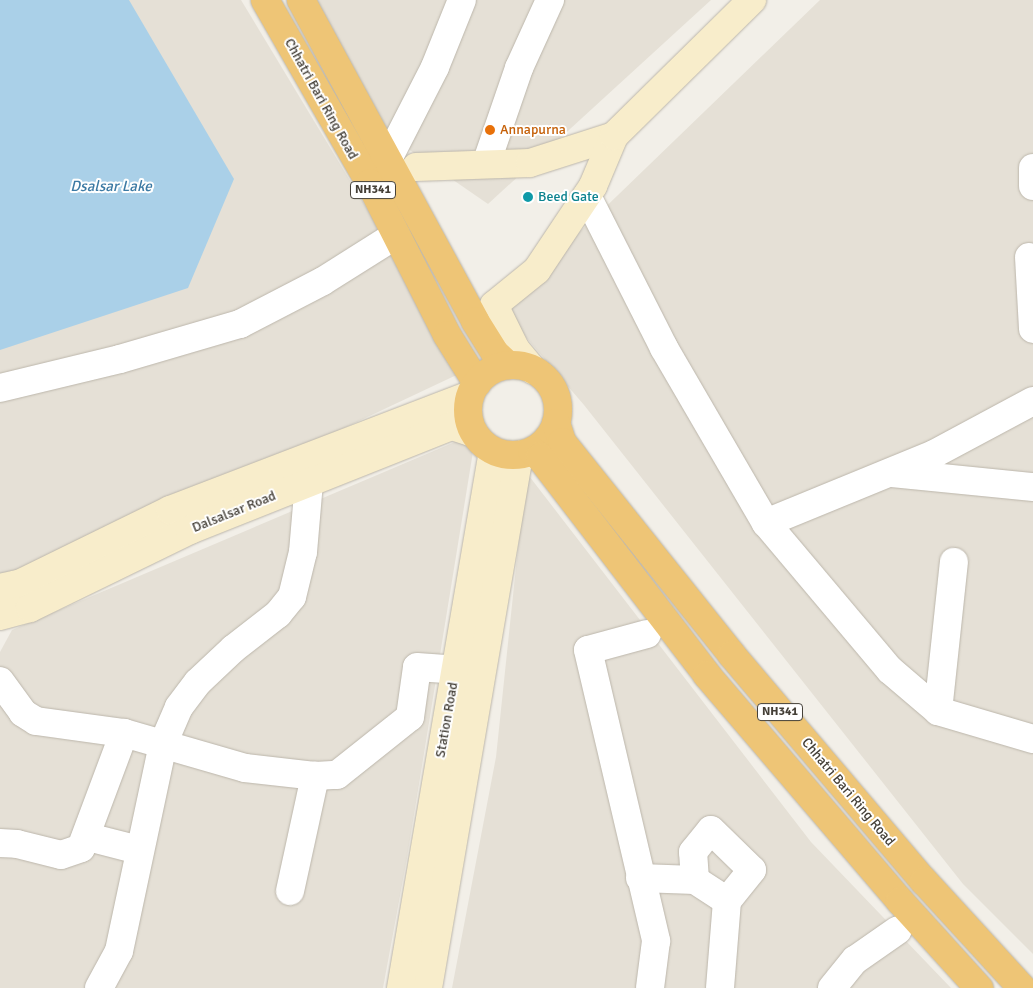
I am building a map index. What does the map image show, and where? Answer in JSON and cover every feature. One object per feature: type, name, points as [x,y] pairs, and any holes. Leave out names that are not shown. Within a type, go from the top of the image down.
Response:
[{"type":"highway","name":"Chhatri Bari Ring Road","points":[[265,0],[396,235],[473,389]]},
{"type":"highway","name":"NH341","points":[[301,0],[475,321],[495,353],[551,387],[556,398],[556,423]]},
{"type":"highway","points":[[474,433],[468,408],[473,389],[485,374],[521,368]]},
{"type":"highway","name":"Chhatri Bari Ring Road","points":[[556,423],[562,442],[732,655],[924,881],[1022,988]]},
{"type":"highway","points":[[515,452],[547,439],[556,423]]},
{"type":"highway","name":"NH341","points":[[474,433],[515,452],[540,457],[707,675],[900,902],[979,988]]},
{"type":"street","points":[[388,159],[435,67],[462,0]]},
{"type":"street","points":[[486,164],[519,68],[550,0]]},
{"type":"street","points":[[521,368],[516,350],[494,305],[537,270],[587,196],[614,136],[752,0]]},
{"type":"street","points":[[416,167],[530,162],[614,136]]},
{"type":"street","points":[[1033,168],[1033,186]]},
{"type":"street","points":[[587,196],[664,348],[766,523],[890,670],[938,711],[1033,739]]},
{"type":"street","points":[[0,388],[120,359],[240,324],[324,281],[396,235]]},
{"type":"street","points":[[1029,256],[1033,327]]},
{"type":"street","name":"Dalsalsar Road","points":[[0,588],[21,582],[170,510],[473,389]]},
{"type":"street","points":[[766,523],[890,473],[1033,402]]},
{"type":"street","name":"Dalsalsar Road","points":[[0,616],[30,608],[190,530],[452,426],[474,433]]},
{"type":"street","name":"Station Road","points":[[401,988],[456,670],[515,452]]},
{"type":"street","name":"Station Road","points":[[428,988],[515,452]]},
{"type":"street","points":[[890,473],[1033,487]]},
{"type":"street","points":[[99,988],[119,951],[163,744],[179,707],[198,682],[227,654],[278,614],[292,597],[303,552],[309,482]]},
{"type":"street","points":[[938,711],[954,562]]},
{"type":"street","points":[[647,634],[588,650],[656,941],[650,988]]},
{"type":"street","points":[[0,681],[23,713],[36,722],[124,732],[245,768],[315,776],[337,775],[410,717],[418,667],[456,670]]},
{"type":"street","points":[[0,843],[68,855],[81,848],[88,837],[124,732]]},
{"type":"street","points":[[290,891],[315,776]]},
{"type":"street","points":[[695,880],[693,852],[711,830],[752,870],[727,902],[720,988]]},
{"type":"street","points":[[88,837],[139,850]]},
{"type":"street","points":[[640,878],[695,880],[727,902]]},
{"type":"street","points":[[832,988],[855,960],[898,930]]},
{"type":"shaded area","points":[[0,0],[241,0],[465,371],[170,510],[0,581]]},
{"type":"shaded area","points":[[304,0],[711,0],[488,204],[388,135]]},
{"type":"shaded area","points":[[820,0],[1033,0],[1033,954],[963,884],[584,405],[501,308]]},
{"type":"shaded area","points":[[476,433],[407,858],[383,988],[0,988],[0,652],[12,630]]},
{"type":"shaded area","points":[[526,472],[811,842],[951,988],[452,988],[496,757]]},
{"type":"water","name":"Dsalsar Lake","points":[[0,0],[129,0],[234,179],[188,288],[0,350]]},
{"type":"place","name":"Annapurna","points":[[490,130]]},
{"type":"place","name":"Beed Gate","points":[[528,197]]}]
